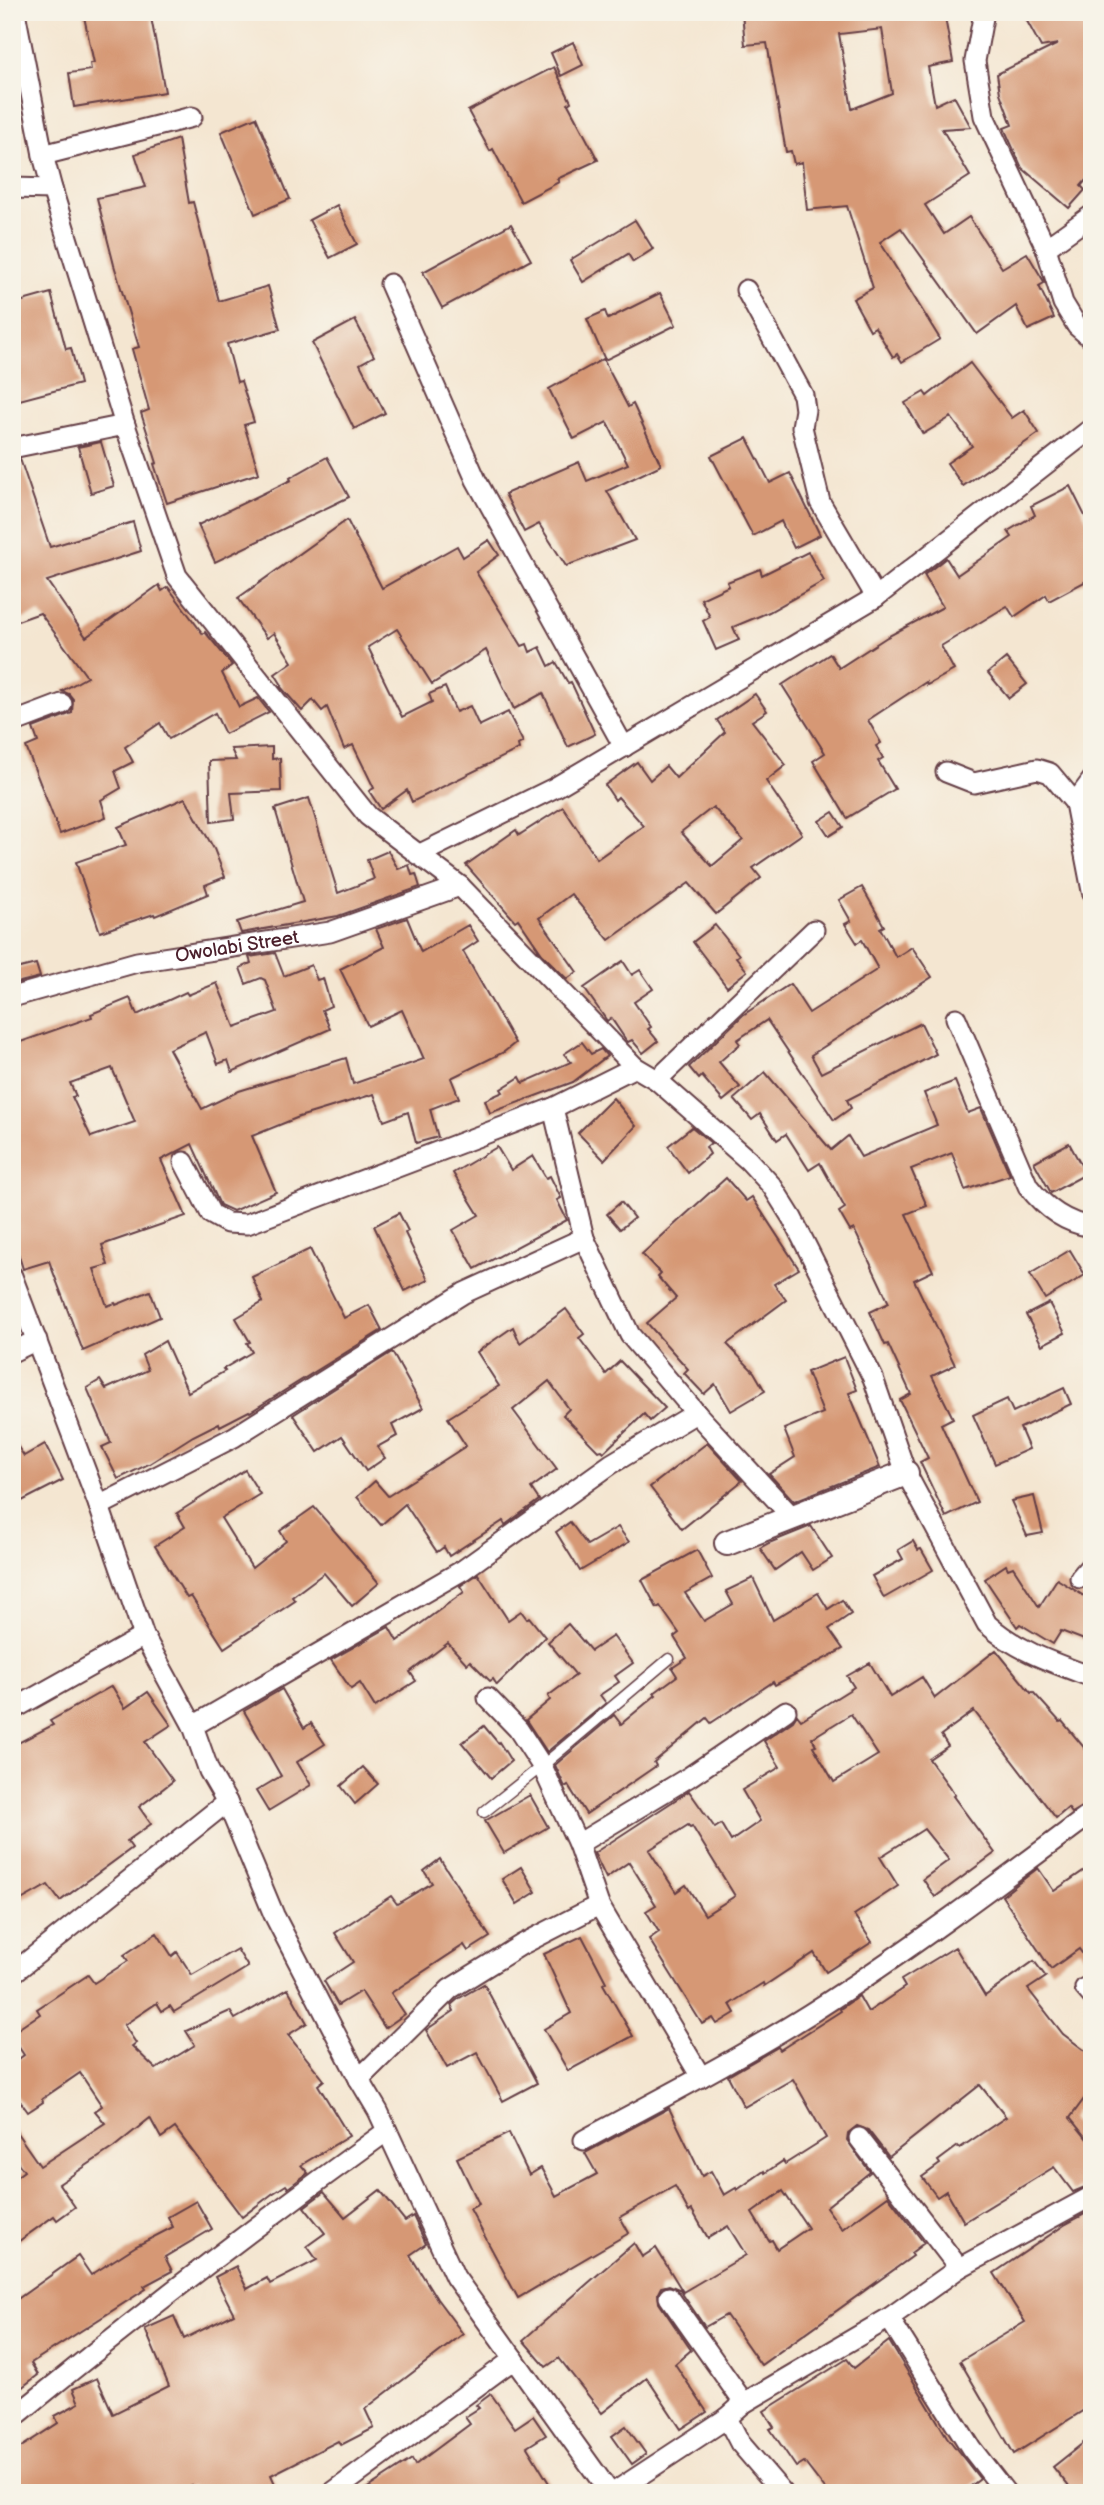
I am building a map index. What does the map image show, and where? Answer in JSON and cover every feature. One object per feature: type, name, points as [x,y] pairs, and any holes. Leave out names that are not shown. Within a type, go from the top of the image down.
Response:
[{"type":"street","points":[[15,12],[52,189],[125,425],[177,576],[368,816],[460,886],[635,1067],[657,1080],[748,1160],[772,1186],[792,1218],[873,1378],[906,1473],[987,1623],[1004,1640],[1092,1677]]},
{"type":"street","points":[[984,12],[975,61],[984,116],[1046,248],[1063,303],[1077,326],[1092,339]]},
{"type":"street","points":[[43,155],[192,117]]},
{"type":"street","points":[[12,188],[52,189]]},
{"type":"street","points":[[1046,248],[1092,215]]},
{"type":"street","points":[[390,284],[476,480],[624,747]]},
{"type":"street","points":[[746,290],[803,396],[805,410],[802,427],[820,502],[876,597]]},
{"type":"street","points":[[12,448],[125,425]]},
{"type":"street","points":[[418,855],[556,787],[876,597],[1092,428]]},
{"type":"street","points":[[12,723],[62,704]]},
{"type":"street","points":[[946,772],[974,783],[1037,769],[1050,774],[1075,803],[1092,891]]},
{"type":"street","points":[[1075,803],[1092,780]]},
{"type":"street","name":"Owolabi Street","points":[[12,997],[137,962],[330,932],[460,886]]},
{"type":"street","points":[[657,1080],[814,930]]},
{"type":"street","points":[[956,1018],[1028,1186],[1042,1204],[1062,1217],[1092,1227]]},
{"type":"street","points":[[184,1162],[211,1214],[227,1223],[247,1224],[553,1108],[635,1067]]},
{"type":"street","points":[[553,1108],[584,1238],[630,1335],[696,1413],[793,1518]]},
{"type":"street","points":[[99,1506],[234,1437],[464,1293],[584,1238]]},
{"type":"street","points":[[12,1276],[99,1506],[144,1636],[193,1726],[209,1771],[227,1802],[274,1915],[387,2131],[455,2277],[611,2493],[727,2418],[744,2403],[889,2318],[960,2268],[1092,2196]]},
{"type":"street","points":[[12,1352],[37,1340]]},
{"type":"street","points":[[193,1726],[463,1570],[611,1464],[696,1413]]},
{"type":"street","points":[[727,1543],[906,1473]]},
{"type":"street","points":[[12,1710],[144,1636]]},
{"type":"street","points":[[488,1698],[518,1729],[542,1766],[578,1844],[599,1905],[701,2077]]},
{"type":"street","points":[[578,1844],[689,1777],[786,1711]]},
{"type":"street","points":[[12,1974],[227,1802]]},
{"type":"street","points":[[584,2140],[701,2077],[810,2013],[967,1907],[1092,1813]]},
{"type":"street","points":[[359,2079],[450,1989],[521,1945],[599,1905]]},
{"type":"street","points":[[12,2419],[248,2232],[387,2131]]},
{"type":"street","points":[[859,2138],[960,2268]]},
{"type":"street","points":[[669,2297],[744,2403]]},
{"type":"street","points":[[889,2318],[971,2448],[1006,2493]]},
{"type":"street","points":[[332,2493],[514,2359]]},
{"type":"street","points":[[727,2418],[740,2443],[783,2493]]},
{"type":"lane","points":[[484,1812],[669,1659]]},
{"type":"building","points":[[83,12],[150,12],[165,92],[74,107],[69,73],[91,70],[90,63],[94,63]]},
{"type":"building","points":[[742,12],[944,12],[953,62],[928,67],[935,105],[954,96],[971,127],[942,129],[970,176],[925,205],[944,234],[969,217],[1002,268],[1027,253],[1043,280],[1044,283],[1039,286],[1054,318],[1028,330],[1016,306],[977,334],[901,228],[880,242],[940,339],[902,362],[897,354],[893,357],[875,327],[870,330],[853,299],[873,288],[847,206],[807,210],[802,162],[794,164],[791,151],[786,152],[767,43],[745,45]],"holes":[[[882,29],[892,93],[852,109],[839,34]]]},
{"type":"building","points":[[1022,12],[1092,12],[1092,173],[1081,186],[1085,190],[1069,208],[1022,168],[1004,128],[1012,125],[1000,93],[997,74],[1058,44],[1041,47]]},
{"type":"building","points":[[573,42],[583,65],[561,76],[551,53]]},
{"type":"building","points":[[554,67],[571,102],[568,104],[598,160],[557,179],[559,182],[521,202],[493,149],[490,151],[468,111]]},
{"type":"building","points":[[256,117],[290,199],[255,214],[221,132]]},
{"type":"building","points":[[178,139],[189,203],[193,202],[219,301],[268,286],[280,329],[227,344],[237,382],[241,381],[254,422],[244,425],[259,473],[167,503],[141,413],[149,410],[132,349],[139,347],[97,198],[146,187],[135,154]]},
{"type":"building","points":[[337,205],[357,244],[330,258],[309,220]]},
{"type":"building","points":[[635,220],[653,249],[633,262],[628,254],[583,282],[570,260]]},
{"type":"building","points":[[511,224],[531,260],[442,308],[423,272]]},
{"type":"building","points":[[51,293],[66,349],[71,348],[80,384],[12,402],[12,304]]},
{"type":"building","points":[[660,293],[676,325],[605,360],[587,319],[605,311],[608,319]]},
{"type":"building","points":[[355,320],[374,356],[360,364],[385,413],[354,429],[312,343]]},
{"type":"building","points":[[603,359],[628,407],[633,404],[661,465],[607,491],[635,540],[566,566],[539,524],[524,532],[505,494],[579,462],[587,481],[628,464],[607,422],[574,439],[549,389]]},
{"type":"building","points":[[970,363],[1012,418],[1024,410],[1039,433],[963,486],[947,463],[972,446],[951,417],[923,434],[905,403],[924,392],[927,396]]},
{"type":"building","points":[[747,438],[770,483],[790,473],[820,535],[794,548],[781,521],[753,536],[711,456]]},
{"type":"building","points":[[101,442],[114,486],[91,493],[78,447]]},
{"type":"building","points":[[327,457],[349,497],[215,562],[198,525],[291,480],[290,478]]},
{"type":"building","points":[[20,459],[50,547],[133,522],[141,551],[47,581],[86,637],[159,585],[162,591],[168,587],[203,634],[205,632],[232,665],[222,673],[239,707],[258,698],[269,712],[225,734],[215,713],[169,739],[160,723],[125,747],[133,762],[115,771],[121,788],[101,800],[106,817],[60,834],[26,747],[38,742],[33,728],[72,713],[73,699],[62,691],[87,677],[40,613],[12,623],[12,460]]},
{"type":"building","points":[[1070,486],[1092,530],[1092,578],[1049,601],[1046,595],[1014,617],[1007,606],[941,646],[954,670],[927,685],[926,682],[868,720],[881,743],[876,746],[883,758],[878,761],[895,789],[847,818],[813,761],[825,753],[782,685],[830,654],[839,668],[887,637],[943,607],[924,575],[946,558],[957,575],[1012,537],[1008,531],[1035,515],[1031,506]]},
{"type":"building","points":[[347,520],[382,588],[457,546],[463,557],[489,540],[499,555],[476,572],[522,646],[527,644],[530,652],[540,647],[549,666],[556,662],[568,683],[571,682],[595,734],[568,747],[543,693],[514,709],[486,650],[432,684],[397,629],[368,647],[402,717],[432,702],[429,694],[445,687],[456,712],[470,706],[479,726],[508,712],[523,742],[518,745],[519,749],[412,802],[407,790],[381,809],[369,791],[374,788],[353,745],[344,749],[327,707],[322,711],[313,700],[302,711],[280,686],[282,685],[275,674],[292,662],[274,633],[267,638],[238,598]]},
{"type":"building","points":[[808,552],[824,581],[769,612],[733,627],[739,640],[716,650],[703,621],[710,617],[701,599],[729,586],[727,582],[760,569],[762,575]]},
{"type":"building","points":[[1006,658],[1027,684],[1009,698],[988,673]]},
{"type":"building","points":[[755,694],[767,711],[752,721],[786,765],[766,781],[802,834],[753,868],[761,878],[716,914],[689,883],[609,940],[571,894],[539,918],[577,972],[567,979],[542,954],[518,919],[515,921],[466,865],[516,830],[519,835],[563,807],[597,859],[644,826],[618,797],[615,800],[605,785],[637,762],[650,780],[666,766],[676,778],[725,732],[717,720]],"holes":[[[713,807],[743,840],[712,866],[681,832]]]},
{"type":"building","points":[[272,747],[272,759],[280,758],[281,791],[231,793],[234,819],[211,822],[209,761],[236,760],[231,749]]},
{"type":"building","points":[[185,798],[214,849],[225,877],[205,885],[208,894],[155,916],[154,914],[100,932],[76,862],[126,845],[118,827]]},
{"type":"building","points":[[309,798],[338,893],[374,879],[367,860],[388,851],[398,869],[409,865],[412,875],[416,874],[420,887],[338,916],[241,933],[237,922],[303,902],[275,809]]},
{"type":"building","points":[[833,812],[843,827],[829,836],[819,821]]},
{"type":"building","points":[[862,887],[884,926],[880,928],[896,957],[912,947],[932,977],[811,1055],[821,1073],[921,1023],[936,1054],[847,1100],[851,1108],[834,1120],[767,1020],[737,1040],[740,1044],[719,1062],[740,1087],[723,1101],[702,1076],[699,1079],[689,1067],[743,1015],[790,984],[809,1013],[878,969],[862,940],[857,943],[845,924],[851,921],[839,900]]},
{"type":"building","points":[[407,918],[421,952],[468,925],[478,941],[463,951],[515,1043],[504,1052],[451,1078],[459,1098],[430,1109],[438,1137],[416,1143],[408,1112],[384,1121],[374,1094],[299,1117],[252,1136],[276,1192],[233,1211],[220,1205],[192,1144],[161,1160],[186,1216],[102,1245],[108,1265],[94,1269],[107,1306],[150,1291],[160,1317],[83,1351],[49,1261],[23,1269],[12,1233],[12,1045],[92,1017],[91,1014],[130,998],[137,1015],[186,992],[188,995],[217,983],[235,1027],[277,1012],[265,980],[261,978],[246,984],[240,968],[251,963],[249,957],[275,953],[284,976],[311,965],[317,980],[323,978],[331,1006],[322,1010],[330,1029],[232,1072],[228,1060],[218,1064],[206,1032],[169,1049],[202,1109],[239,1091],[346,1058],[353,1084],[424,1059],[402,1010],[368,1026],[340,969],[384,947],[376,929]],"holes":[[[112,1068],[135,1122],[91,1137],[72,1097],[76,1096],[70,1083]]]},
{"type":"building","points":[[715,925],[739,955],[736,957],[747,971],[727,987],[693,942]]},
{"type":"building","points":[[623,961],[632,975],[640,970],[653,989],[634,1002],[651,1027],[648,1029],[658,1041],[643,1053],[632,1040],[626,1040],[611,1018],[607,1021],[584,988]]},
{"type":"building","points":[[36,964],[40,977],[12,984],[12,970]]},
{"type":"building","points":[[582,1042],[591,1054],[601,1049],[607,1056],[573,1082],[490,1113],[485,1100],[503,1092],[501,1089],[520,1077],[523,1083],[571,1062],[564,1054]]},
{"type":"building","points":[[765,1072],[831,1150],[848,1136],[861,1157],[937,1125],[924,1093],[955,1081],[968,1113],[981,1108],[1010,1175],[965,1190],[952,1153],[911,1169],[927,1206],[906,1214],[933,1271],[914,1280],[955,1365],[932,1376],[953,1418],[941,1424],[977,1502],[946,1517],[920,1462],[928,1458],[900,1400],[911,1394],[870,1312],[889,1303],[854,1229],[850,1231],[839,1212],[845,1208],[820,1163],[809,1170],[786,1134],[777,1140],[760,1114],[752,1120],[734,1099]]},
{"type":"building","points":[[613,1098],[636,1126],[604,1160],[578,1133]]},
{"type":"building","points":[[692,1127],[711,1143],[706,1147],[710,1154],[688,1173],[668,1146]]},
{"type":"building","points":[[1069,1143],[1086,1174],[1051,1193],[1034,1162]]},
{"type":"building","points":[[497,1147],[511,1170],[533,1156],[546,1178],[550,1176],[561,1198],[557,1200],[567,1220],[475,1269],[453,1230],[479,1215],[453,1173]]},
{"type":"building","points":[[726,1178],[746,1201],[752,1197],[799,1269],[774,1284],[786,1300],[727,1344],[754,1372],[765,1391],[731,1411],[715,1384],[704,1394],[684,1373],[688,1369],[647,1323],[676,1298],[658,1277],[661,1274],[642,1254]]},
{"type":"building","points":[[621,1202],[634,1218],[620,1229],[607,1214]]},
{"type":"building","points":[[399,1213],[408,1231],[405,1233],[428,1280],[405,1291],[374,1226]]},
{"type":"building","points":[[310,1249],[344,1318],[369,1305],[382,1330],[250,1412],[193,1436],[149,1464],[118,1479],[102,1447],[111,1443],[87,1388],[100,1380],[106,1389],[148,1370],[142,1355],[165,1341],[188,1392],[225,1371],[223,1369],[252,1352],[247,1343],[250,1342],[236,1318],[263,1302],[252,1277]]},
{"type":"building","points":[[1070,1250],[1085,1275],[1045,1299],[1030,1274]]},
{"type":"building","points":[[1049,1303],[1065,1333],[1042,1345],[1026,1315]]},
{"type":"building","points":[[566,1309],[584,1334],[579,1338],[606,1374],[620,1361],[665,1408],[650,1421],[644,1414],[604,1452],[598,1451],[563,1415],[569,1409],[549,1381],[513,1410],[557,1469],[531,1488],[539,1500],[505,1525],[503,1521],[449,1556],[444,1547],[437,1552],[405,1504],[381,1525],[357,1497],[375,1481],[388,1496],[466,1446],[448,1418],[499,1386],[477,1352],[513,1327],[520,1343]]},
{"type":"building","points":[[392,1352],[423,1408],[392,1425],[397,1436],[377,1447],[385,1458],[366,1471],[342,1436],[318,1452],[293,1415]]},
{"type":"building","points":[[844,1357],[857,1390],[849,1393],[880,1467],[794,1501],[769,1474],[795,1457],[784,1429],[823,1413],[807,1372]]},
{"type":"building","points":[[1064,1388],[1071,1404],[1020,1428],[1029,1449],[995,1464],[973,1415],[1007,1399],[1013,1412]]},
{"type":"building","points":[[12,1438],[24,1456],[45,1444],[63,1480],[12,1506]]},
{"type":"building","points":[[707,1443],[742,1481],[682,1529],[650,1487]]},
{"type":"building","points":[[245,1470],[260,1494],[221,1518],[252,1568],[286,1541],[280,1531],[314,1507],[379,1583],[352,1606],[324,1573],[292,1597],[295,1601],[224,1648],[191,1596],[187,1598],[155,1546],[185,1527],[177,1513]]},
{"type":"building","points":[[1034,1496],[1043,1533],[1027,1536],[1011,1501]]},
{"type":"building","points":[[570,1522],[587,1545],[618,1527],[629,1542],[580,1571],[556,1532]]},
{"type":"building","points":[[811,1526],[832,1558],[813,1570],[801,1552],[775,1570],[760,1548]]},
{"type":"building","points":[[913,1541],[933,1570],[884,1598],[872,1576],[903,1559],[898,1550]]},
{"type":"building","points":[[697,1550],[712,1578],[685,1593],[704,1621],[733,1604],[726,1591],[753,1578],[773,1620],[818,1593],[828,1609],[842,1600],[851,1614],[829,1629],[843,1649],[775,1685],[773,1682],[711,1723],[707,1718],[654,1762],[656,1766],[586,1814],[568,1785],[565,1787],[555,1765],[614,1715],[621,1724],[677,1676],[672,1668],[687,1658],[674,1637],[679,1633],[660,1606],[657,1608],[642,1580]]},
{"type":"building","points":[[1006,1565],[1008,1569],[1013,1567],[1039,1607],[1057,1579],[1092,1601],[1092,1643],[1061,1631],[1053,1644],[1020,1624],[1017,1627],[985,1579]]},
{"type":"building","points":[[478,1574],[508,1620],[521,1611],[545,1637],[497,1685],[470,1661],[467,1664],[448,1643],[410,1672],[416,1681],[375,1707],[360,1683],[351,1689],[331,1660],[389,1627],[397,1641],[464,1592],[460,1586]]},
{"type":"building","points":[[568,1624],[591,1651],[613,1636],[633,1663],[615,1676],[619,1682],[600,1695],[606,1703],[547,1752],[526,1720],[550,1700],[548,1696],[576,1675],[548,1642]]},
{"type":"building","points":[[996,1650],[1031,1693],[1062,1721],[1092,1757],[1092,1801],[1072,1813],[1068,1808],[1056,1818],[974,1711],[941,1735],[948,1746],[929,1759],[995,1853],[935,1897],[923,1879],[949,1860],[924,1829],[880,1857],[898,1886],[854,1915],[872,1942],[826,1972],[814,1953],[764,1986],[763,1983],[730,2004],[735,2013],[717,2024],[713,2018],[702,2024],[649,1939],[659,1932],[646,1911],[656,1905],[629,1862],[606,1878],[594,1853],[689,1791],[715,1828],[721,1824],[731,1841],[760,1821],[742,1790],[780,1767],[764,1741],[793,1721],[797,1715],[801,1720],[854,1687],[847,1676],[870,1663],[890,1697],[922,1677],[935,1698]],"holes":[[[851,1714],[878,1755],[834,1782],[813,1746],[816,1745],[812,1738]],[[688,1825],[692,1826],[735,1896],[705,1915],[686,1885],[676,1892],[649,1850]]]},
{"type":"building","points":[[112,1686],[125,1708],[148,1692],[171,1725],[145,1742],[173,1781],[139,1807],[151,1824],[127,1841],[132,1848],[60,1901],[48,1885],[12,1905],[12,1746],[53,1725],[50,1721]]},
{"type":"building","points":[[282,1689],[304,1728],[311,1723],[325,1744],[297,1762],[311,1785],[268,1811],[256,1791],[281,1776],[244,1711]]},
{"type":"building","points":[[484,1726],[499,1742],[511,1761],[491,1778],[462,1743]]},
{"type":"building","points":[[363,1767],[378,1784],[355,1804],[341,1786]]},
{"type":"building","points":[[530,1795],[548,1827],[504,1853],[485,1821]]},
{"type":"building","points":[[440,1859],[490,1937],[468,1951],[464,1945],[391,1993],[405,2014],[385,2028],[361,1991],[338,2005],[324,1981],[353,1962],[335,1933],[391,1896],[397,1904],[432,1883],[424,1871]]},
{"type":"building","points":[[1092,1865],[1092,1967],[1079,1949],[1051,1969],[1002,1896],[1038,1868],[1054,1891]]},
{"type":"building","points":[[521,1867],[536,1892],[517,1904],[502,1879]]},
{"type":"building","points":[[157,1933],[172,1956],[177,1952],[192,1975],[237,1949],[248,1967],[174,2012],[170,2006],[162,2011],[157,2003],[124,2025],[136,2043],[132,2046],[156,2069],[195,2045],[186,2031],[230,2011],[235,2019],[288,1989],[307,2023],[288,2035],[324,2080],[318,2085],[349,2136],[301,2165],[308,2173],[288,2188],[286,2185],[272,2194],[242,2217],[175,2128],[161,2138],[150,2118],[114,2147],[59,2184],[75,2207],[57,2220],[54,2216],[12,2246],[12,2180],[24,2171],[12,2155],[12,2126],[40,2166],[105,2123],[95,2111],[102,2106],[80,2073],[28,2112],[12,2090],[12,2064],[24,2055],[12,2033],[40,2014],[37,2009],[88,1975],[94,1983],[128,1961],[124,1955]]},
{"type":"building","points":[[582,1936],[606,1982],[603,1984],[633,2036],[568,2071],[544,2029],[571,2013],[544,1954]]},
{"type":"building","points":[[955,1947],[985,1996],[1034,1961],[1046,1977],[1028,1989],[1063,2034],[1092,2056],[1092,2088],[1070,2118],[1092,2145],[1092,2184],[1073,2192],[1054,2167],[964,2222],[946,2191],[937,2197],[922,2177],[958,2146],[960,2148],[1006,2117],[980,2085],[889,2157],[868,2130],[857,2126],[848,2133],[847,2140],[870,2172],[826,2207],[842,2229],[888,2196],[924,2243],[911,2253],[913,2256],[761,2365],[726,2315],[705,2327],[679,2289],[669,2285],[661,2287],[658,2293],[659,2303],[691,2350],[675,2364],[707,2412],[681,2429],[647,2378],[602,2413],[559,2358],[546,2367],[523,2340],[634,2243],[642,2257],[656,2248],[683,2292],[746,2255],[728,2226],[708,2238],[692,2210],[689,2212],[675,2186],[620,2217],[629,2233],[518,2298],[470,2209],[479,2204],[457,2158],[509,2133],[529,2175],[541,2168],[556,2196],[597,2174],[585,2153],[669,2108],[702,2176],[711,2171],[724,2195],[736,2188],[737,2190],[764,2171],[765,2173],[783,2161],[785,2164],[826,2138],[793,2079],[744,2107],[728,2076],[778,2047],[780,2050],[841,2011],[840,2009],[859,1996],[868,2012],[905,1987],[901,1980]],"holes":[[[783,2191],[808,2228],[777,2249],[752,2213]]]},
{"type":"building","points":[[484,1984],[537,2083],[503,2101],[477,2052],[447,2068],[426,2030],[454,2011],[451,2005],[458,1999]]},
{"type":"building","points":[[380,2190],[405,2221],[413,2216],[426,2244],[410,2255],[463,2334],[365,2409],[374,2428],[341,2445],[338,2441],[271,2475],[279,2493],[195,2493],[192,2486],[179,2493],[12,2493],[12,2453],[58,2423],[55,2416],[79,2403],[73,2389],[97,2378],[113,2414],[169,2386],[145,2329],[174,2316],[184,2339],[234,2314],[215,2277],[236,2266],[247,2289],[267,2278],[270,2284],[317,2260],[307,2246],[325,2233],[304,2207],[324,2192],[345,2217]]},
{"type":"building","points":[[196,2201],[212,2229],[165,2257],[172,2271],[144,2286],[146,2289],[31,2363],[38,2375],[12,2395],[12,2303],[78,2256],[91,2275],[136,2246],[173,2227],[168,2217]]},
{"type":"building","points":[[1092,2210],[1092,2405],[1014,2454],[960,2361],[1025,2322],[994,2273],[1066,2224]]},
{"type":"building","points":[[889,2341],[947,2437],[980,2479],[962,2493],[828,2493],[804,2462],[796,2467],[770,2429],[774,2427],[764,2411],[847,2359],[854,2368]]},
{"type":"building","points":[[491,2394],[515,2428],[533,2416],[546,2435],[527,2447],[555,2493],[360,2493],[412,2459],[415,2465],[470,2424],[465,2417],[479,2408],[476,2405]]},
{"type":"building","points":[[626,2426],[646,2454],[632,2464],[612,2436]]},
{"type":"building","points":[[1092,2436],[1092,2493],[1074,2493],[1053,2467]]}]
